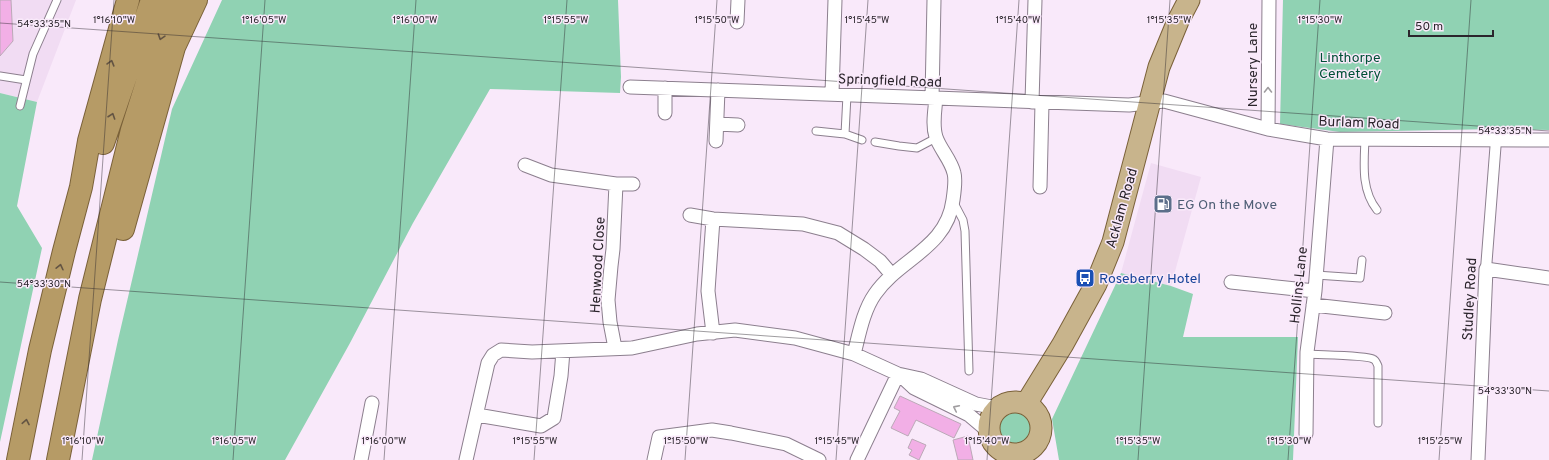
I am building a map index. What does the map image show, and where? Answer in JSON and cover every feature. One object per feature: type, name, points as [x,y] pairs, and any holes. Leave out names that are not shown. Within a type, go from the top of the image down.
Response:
[{"type":"highway","points":[[18,460],[40,350],[81,187],[89,141],[128,0]]},
{"type":"highway","points":[[81,187],[100,153],[152,0]]},
{"type":"highway","points":[[58,460],[90,299],[132,130],[173,0]]},
{"type":"highway","points":[[74,384],[99,315],[174,47],[196,0]]},
{"type":"highway","points":[[110,222],[158,103]]},
{"type":"main road","name":"Acklam Road","points":[[1026,404],[1063,344],[1096,284],[1113,242],[1149,103],[1167,45],[1189,0]]},
{"type":"main road","points":[[1018,402],[1026,404],[1033,410],[1041,425],[1039,438],[1032,448],[1024,453],[1005,457],[994,445],[988,431],[989,422],[997,408],[1003,404],[1018,402]]},
{"type":"street","points":[[737,22],[738,0]]},
{"type":"street","points":[[832,94],[835,0]]},
{"type":"street","points":[[854,354],[862,324],[875,294],[892,275],[922,252],[944,228],[953,201],[954,173],[938,142],[934,129],[934,0]]},
{"type":"street","points":[[1035,0],[1040,188]]},
{"type":"street","name":"Nursery Lane","points":[[1268,129],[1269,0]]},
{"type":"street","name":"Springfield Road","points":[[630,87],[1129,105],[1149,103]]},
{"type":"street","points":[[665,88],[665,112]]},
{"type":"street","points":[[716,141],[718,90]]},
{"type":"street","name":"Burlam Road","points":[[1149,103],[1164,101],[1268,129],[1327,139],[1549,140]]},
{"type":"street","points":[[717,124],[738,125]]},
{"type":"street","name":"Hollins Lane","points":[[1306,434],[1307,354],[1315,291],[1327,139]]},
{"type":"street","name":"Studley Road","points":[[1478,460],[1486,269],[1496,140]]},
{"type":"street","points":[[525,165],[551,175],[616,184],[633,184]]},
{"type":"street","name":"Henwood Close","points":[[615,348],[608,300],[610,266],[613,249],[616,184]]},
{"type":"street","points":[[690,215],[713,219],[803,224],[838,233],[864,249],[880,262],[892,275]]},
{"type":"street","points":[[713,219],[708,291],[713,332]]},
{"type":"street","points":[[1486,269],[1549,278]]},
{"type":"street","points":[[1231,282],[1315,291]]},
{"type":"street","points":[[1313,305],[1385,313]]},
{"type":"street","points":[[466,460],[478,414],[488,363],[492,355],[501,350],[532,352],[632,348],[697,334],[735,330],[795,338],[854,354],[898,374],[921,379],[976,404],[997,408]]},
{"type":"street","points":[[478,414],[541,426],[554,418],[561,376],[563,351]]},
{"type":"street","points":[[898,374],[914,388],[969,415],[988,431]]},
{"type":"street","points":[[857,460],[898,374]]},
{"type":"street","points":[[362,460],[372,403]]},
{"type":"street","points":[[654,460],[659,436],[712,430],[786,444],[820,460]]},
{"type":"lane","points":[[20,106],[33,54],[57,0]]},
{"type":"lane","points":[[0,76],[26,80]]},
{"type":"lane","points":[[845,134],[847,95]]},
{"type":"lane","points":[[816,132],[845,134],[862,140]]},
{"type":"lane","points":[[1365,139],[1364,168],[1366,184],[1370,200],[1377,210]]},
{"type":"lane","points":[[875,142],[917,148],[938,142]]},
{"type":"lane","points":[[953,201],[963,220],[965,231],[969,371]]},
{"type":"lane","points":[[1316,275],[1360,278],[1362,260]]},
{"type":"lane","points":[[1307,354],[1372,358],[1378,366],[1378,423]]},
{"type":"shaded area","points":[[0,0],[76,0],[37,102],[0,93]]},
{"type":"shaded area","points":[[1151,163],[1201,177],[1171,286],[1121,273]]},
{"type":"green space","points":[[222,0],[618,0],[621,77],[620,93],[490,89],[413,223],[350,343],[285,460],[92,460],[118,340],[172,109]]},
{"type":"green space","name":"Linthorpe Cemetery","points":[[1283,0],[1549,0],[1549,130],[1497,129],[1340,132],[1280,124]]},
{"type":"green space","points":[[0,93],[37,102],[17,206],[42,248],[0,442]]},
{"type":"green space","points":[[1121,273],[1171,286],[1193,294],[1183,337],[1298,337],[1293,460],[1059,460],[1052,419]]},
{"type":"green space","points":[[1016,410],[1028,415],[1033,427],[1028,439],[1016,444],[1004,439],[999,427],[1004,415]]},
{"type":"building","points":[[0,0],[11,0],[13,41],[0,56]]},
{"type":"building","points":[[900,396],[961,424],[954,438],[916,420],[908,436],[891,428],[900,411],[894,408]]},
{"type":"building","points":[[968,436],[973,460],[958,460],[953,440]]},
{"type":"building","points":[[912,439],[926,445],[919,460],[909,455],[912,450],[908,448]]},
{"type":"place","name":"EG On the Move","points":[[1163,204]]},
{"type":"place","name":"Roseberry Hotel","points":[[1085,278]]}]
